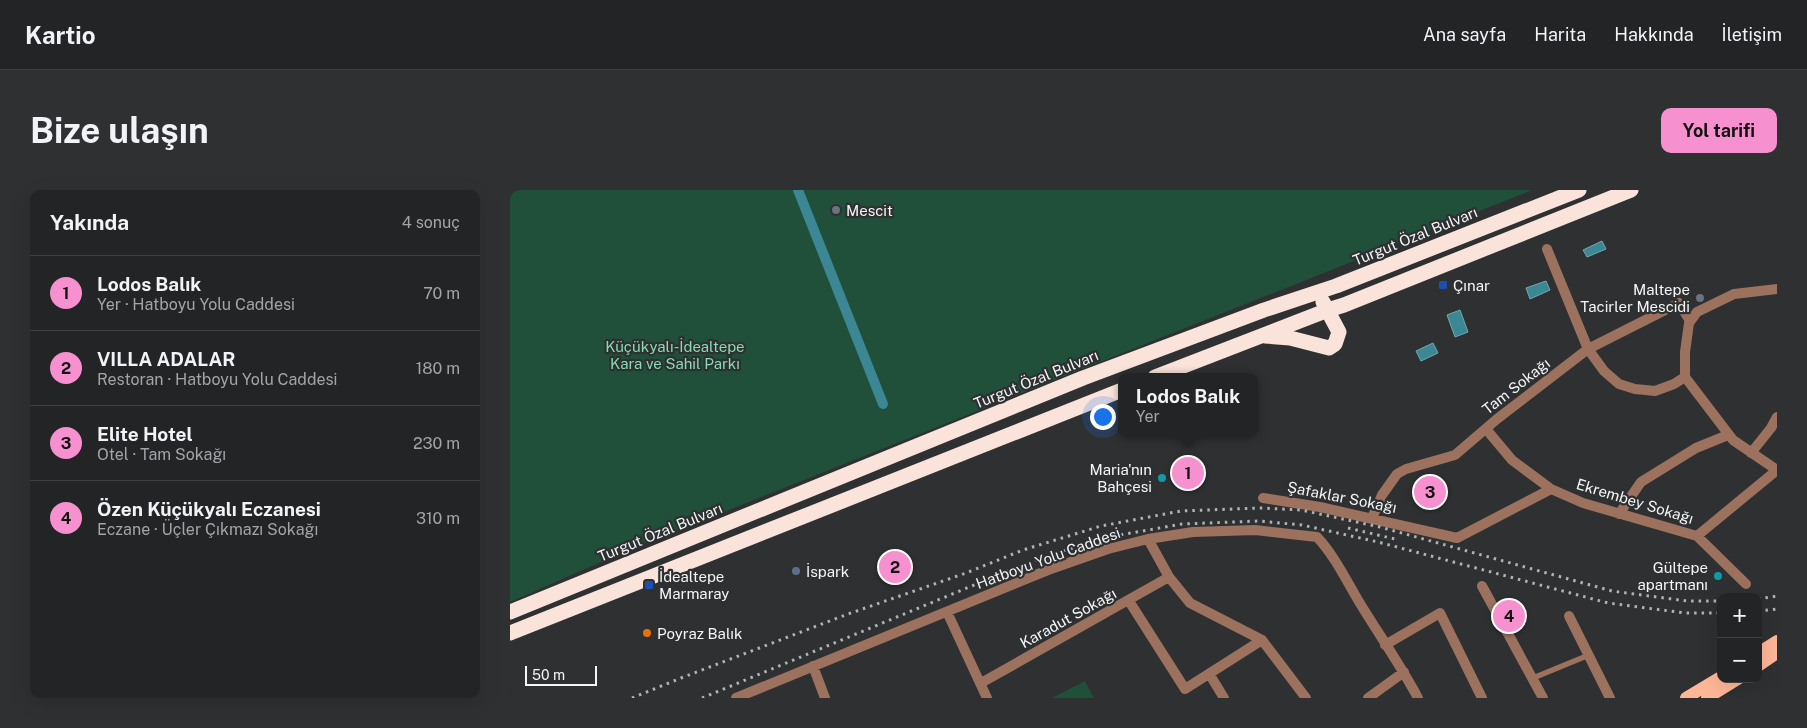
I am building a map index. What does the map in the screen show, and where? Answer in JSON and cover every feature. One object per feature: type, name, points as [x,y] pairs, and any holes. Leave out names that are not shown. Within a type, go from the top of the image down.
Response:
[{"type":"highway","name":"Turgut Özal Bulvarı","points":[[510,612],[1065,386],[1264,310],[1336,286],[1579,190]]},
{"type":"highway","points":[[1166,373],[1344,305],[1631,190]]},
{"type":"highway","points":[[1260,336],[1290,338],[1329,348],[1335,344],[1339,332],[1328,310],[1318,298],[1308,296]]},
{"type":"highway","points":[[510,633],[1118,392]]},
{"type":"main road","points":[[1762,650],[1777,641]]},
{"type":"main road","points":[[1762,663],[1777,653]]},
{"type":"main road","points":[[1686,698],[1717,679]]},
{"type":"main road","points":[[1706,698],[1723,694],[1734,683]]},
{"type":"street","points":[[1548,249],[1588,349],[1604,371],[1619,384],[1635,389],[1655,391],[1674,384],[1685,377]]},
{"type":"street","points":[[1777,289],[1734,294],[1697,312],[1690,321],[1685,352],[1685,377],[1728,435],[1777,470]]},
{"type":"street","name":"Tam Sokağı","points":[[1372,518],[1382,495],[1397,474],[1455,455],[1588,349],[1679,304],[1690,321]]},
{"type":"street","points":[[1751,453],[1771,428],[1777,417]]},
{"type":"street","name":"Ekrembey Sokağı","points":[[1486,430],[1512,460],[1551,489],[1583,503],[1697,536],[1777,470]]},
{"type":"street","points":[[1619,514],[1641,482],[1696,448],[1728,435]]},
{"type":"street","name":"Şafaklar Sokağı","points":[[1263,498],[1320,507],[1457,538],[1551,489]]},
{"type":"street","name":"Hatboyu Yolu Caddesi","points":[[736,698],[1048,570],[1108,549],[1148,539],[1193,532],[1256,530],[1317,537],[1328,549],[1418,698]]},
{"type":"street","points":[[1697,536],[1746,584]]},
{"type":"street","points":[[1148,539],[1169,578],[1190,603],[1262,640],[1306,698]]},
{"type":"street","name":"Karadut Sokağı","points":[[981,683],[1169,578]]},
{"type":"street","points":[[1482,586],[1543,698]]},
{"type":"street","points":[[1129,601],[1185,689],[1262,640]]},
{"type":"street","points":[[947,612],[987,698]]},
{"type":"street","points":[[1385,645],[1440,613],[1482,698]]},
{"type":"street","points":[[1569,616],[1610,698]]},
{"type":"street","points":[[813,666],[825,698]]},
{"type":"street","points":[[1368,698],[1404,672]]},
{"type":"street","points":[[1210,674],[1224,698]]},
{"type":"lane","points":[[1532,678],[1589,655]]},
{"type":"green space","name":"Küçükyalı-İdealtepe Kara ve Sahil Parkı","points":[[510,190],[1532,190],[626,551],[510,602]]},
{"type":"green space","points":[[1085,681],[1094,698],[1052,698]]},
{"type":"water","points":[[1602,241],[1606,249],[1587,257],[1583,250]]},
{"type":"water","points":[[1546,281],[1550,290],[1530,299],[1526,288]]},
{"type":"water","points":[[1460,310],[1468,332],[1455,337],[1447,315]]},
{"type":"water","points":[[1433,343],[1438,353],[1421,361],[1416,351]]},
{"type":"waterway","points":[[798,190],[883,404]]},
{"type":"railway","points":[[632,698],[848,614],[966,573],[1023,550],[1101,526],[1181,511],[1260,508],[1301,510],[1380,527],[1612,591],[1687,601],[1717,601]]},
{"type":"railway","points":[[702,698],[1027,563],[1103,538],[1182,524],[1259,521],[1302,525],[1378,542],[1608,603],[1685,613],[1717,613]]},
{"type":"railway","points":[[1348,528],[1399,540]]},
{"type":"railway","points":[[1762,598],[1777,596]]},
{"type":"railway","points":[[1762,611],[1777,609]]},
{"type":"place","name":"Mescit","points":[[836,210]]},
{"type":"place","name":"Çınar","points":[[1443,285]]},
{"type":"place","name":"Maltepe Tacirler Mescidi","points":[[1700,298]]},
{"type":"place","name":"Lodos Balık","points":[[1188,473]]},
{"type":"place","name":"Maria'nın Bahçesi","points":[[1162,478]]},
{"type":"place","name":"Elite Hotel","points":[[1430,492]]},
{"type":"place","name":"VILLA ADALAR","points":[[895,567]]},
{"type":"place","name":"İspark","points":[[796,571]]},
{"type":"place","name":"Gültepe apartmanı","points":[[1718,576]]},
{"type":"place","name":"İdealtepe Marmaray","points":[[649,585]]},
{"type":"place","name":"Özen Küçükyalı Eczanesi","points":[[1509,616]]},
{"type":"place","name":"Poyraz Balık","points":[[647,633]]}]
